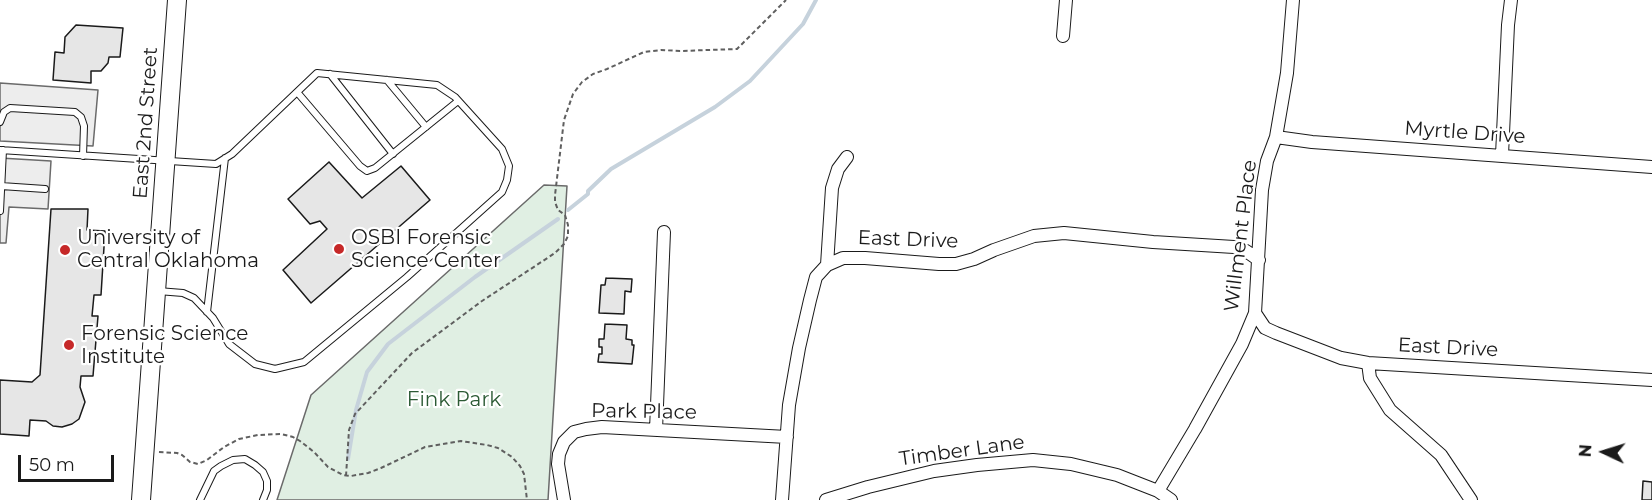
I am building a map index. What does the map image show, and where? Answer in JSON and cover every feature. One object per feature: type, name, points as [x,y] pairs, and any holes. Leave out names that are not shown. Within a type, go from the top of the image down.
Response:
[{"type":"main road","name":"East 2nd Street","points":[[141,500],[177,0]]},
{"type":"street","points":[[1063,36],[1066,0]]},
{"type":"street","name":"Willment Place","points":[[1158,491],[1238,352],[1255,313],[1262,189],[1267,161],[1276,136],[1287,73],[1293,0]]},
{"type":"street","points":[[1502,155],[1511,0]]},
{"type":"street","name":"Myrtle Drive","points":[[1276,136],[1312,142],[1652,167]]},
{"type":"street","points":[[782,500],[789,405],[799,348],[816,277],[827,266],[832,188],[838,169],[847,157]]},
{"type":"street","points":[[656,430],[664,232]]},
{"type":"street","name":"East Drive","points":[[827,266],[843,258],[956,264],[1034,236],[1064,233],[1234,248],[1246,251],[1259,260]]},
{"type":"street","name":"East Drive","points":[[1255,313],[1265,327],[1276,333],[1341,358],[1368,363],[1652,380]]},
{"type":"street","points":[[1368,363],[1370,378],[1390,410],[1441,455],[1472,500]]},
{"type":"street","name":"Park Place","points":[[564,500],[558,464],[559,454],[564,442],[574,432],[602,427],[787,437]]},
{"type":"street","name":"Timber Lane","points":[[826,500],[934,471],[1033,460],[1071,464],[1117,475],[1158,491],[1172,500]]},
{"type":"lane","points":[[0,211],[2,150],[216,164],[317,73],[437,85],[458,101],[502,149],[509,165],[507,180],[502,192],[407,277],[304,362],[275,369],[255,364],[229,344],[213,318],[194,298],[183,293],[157,291]]},
{"type":"lane","points":[[330,74],[393,154]]},
{"type":"lane","points":[[387,80],[426,127]]},
{"type":"lane","points":[[297,92],[360,166],[367,171],[375,168],[458,101]]},
{"type":"lane","points":[[0,122],[4,112],[10,108],[75,112],[81,117],[84,126],[83,156]]},
{"type":"lane","points":[[207,312],[225,158]]},
{"type":"lane","points":[[1,186],[45,189]]},
{"type":"lane","points":[[200,500],[214,471],[221,465],[245,459],[263,472],[267,481],[267,490],[263,500]]},
{"type":"path","points":[[346,476],[349,430],[355,414],[412,353],[482,301],[555,253],[564,244],[568,236],[568,225],[565,215],[558,210],[555,195],[564,120],[573,94],[582,82],[593,74],[644,52],[737,48],[786,0]]},
{"type":"path","points":[[144,451],[177,453],[190,462],[198,464],[239,439],[281,434],[293,437],[314,452],[328,467],[346,476],[368,473],[414,451],[438,444],[461,441],[498,448],[513,458],[524,474],[527,500]]},
{"type":"green space","name":"Fink Park","points":[[544,185],[567,186],[548,500],[277,500],[311,395]]},
{"type":"shaded area","points":[[0,83],[98,90],[93,146],[0,141]]},
{"type":"shaded area","points":[[0,158],[51,161],[48,209],[9,207],[6,243],[0,243]]},
{"type":"building","points":[[76,25],[123,28],[120,57],[109,57],[108,63],[101,71],[91,71],[91,83],[53,80],[55,52],[64,53],[65,37]]},
{"type":"building","name":"OSBI Forensic Science Center","points":[[329,162],[362,198],[401,166],[430,200],[311,303],[283,270],[327,229],[320,221],[310,224],[288,199]]},
{"type":"building","name":"Forensic Science Institute","points":[[51,209],[88,209],[87,230],[105,231],[101,295],[94,295],[92,316],[98,316],[93,376],[81,376],[80,387],[85,402],[79,419],[72,424],[62,427],[53,426],[46,421],[30,420],[29,436],[0,434],[0,380],[32,382],[40,375]]},
{"type":"building","points":[[606,278],[632,279],[631,292],[625,291],[624,314],[599,313],[601,285],[605,285]]},
{"type":"building","points":[[605,324],[627,325],[626,339],[632,340],[632,345],[634,345],[632,364],[598,362],[599,354],[602,354],[599,339],[604,339]]},
{"type":"building","points":[[1643,481],[1652,482],[1652,500],[1642,500]]},
{"type":"waterway","points":[[568,210],[588,194],[588,191],[611,169],[715,107],[750,81],[803,24],[816,0]]},
{"type":"waterway","points":[[348,459],[356,410],[367,372],[388,344],[475,277],[558,219]]},
{"type":"place","name":"OSBI Forensic Science Center","points":[[339,249]]},
{"type":"place","name":"University of Central Oklahoma","points":[[65,250]]},
{"type":"place","name":"Forensic Science Institute","points":[[69,345]]}]
